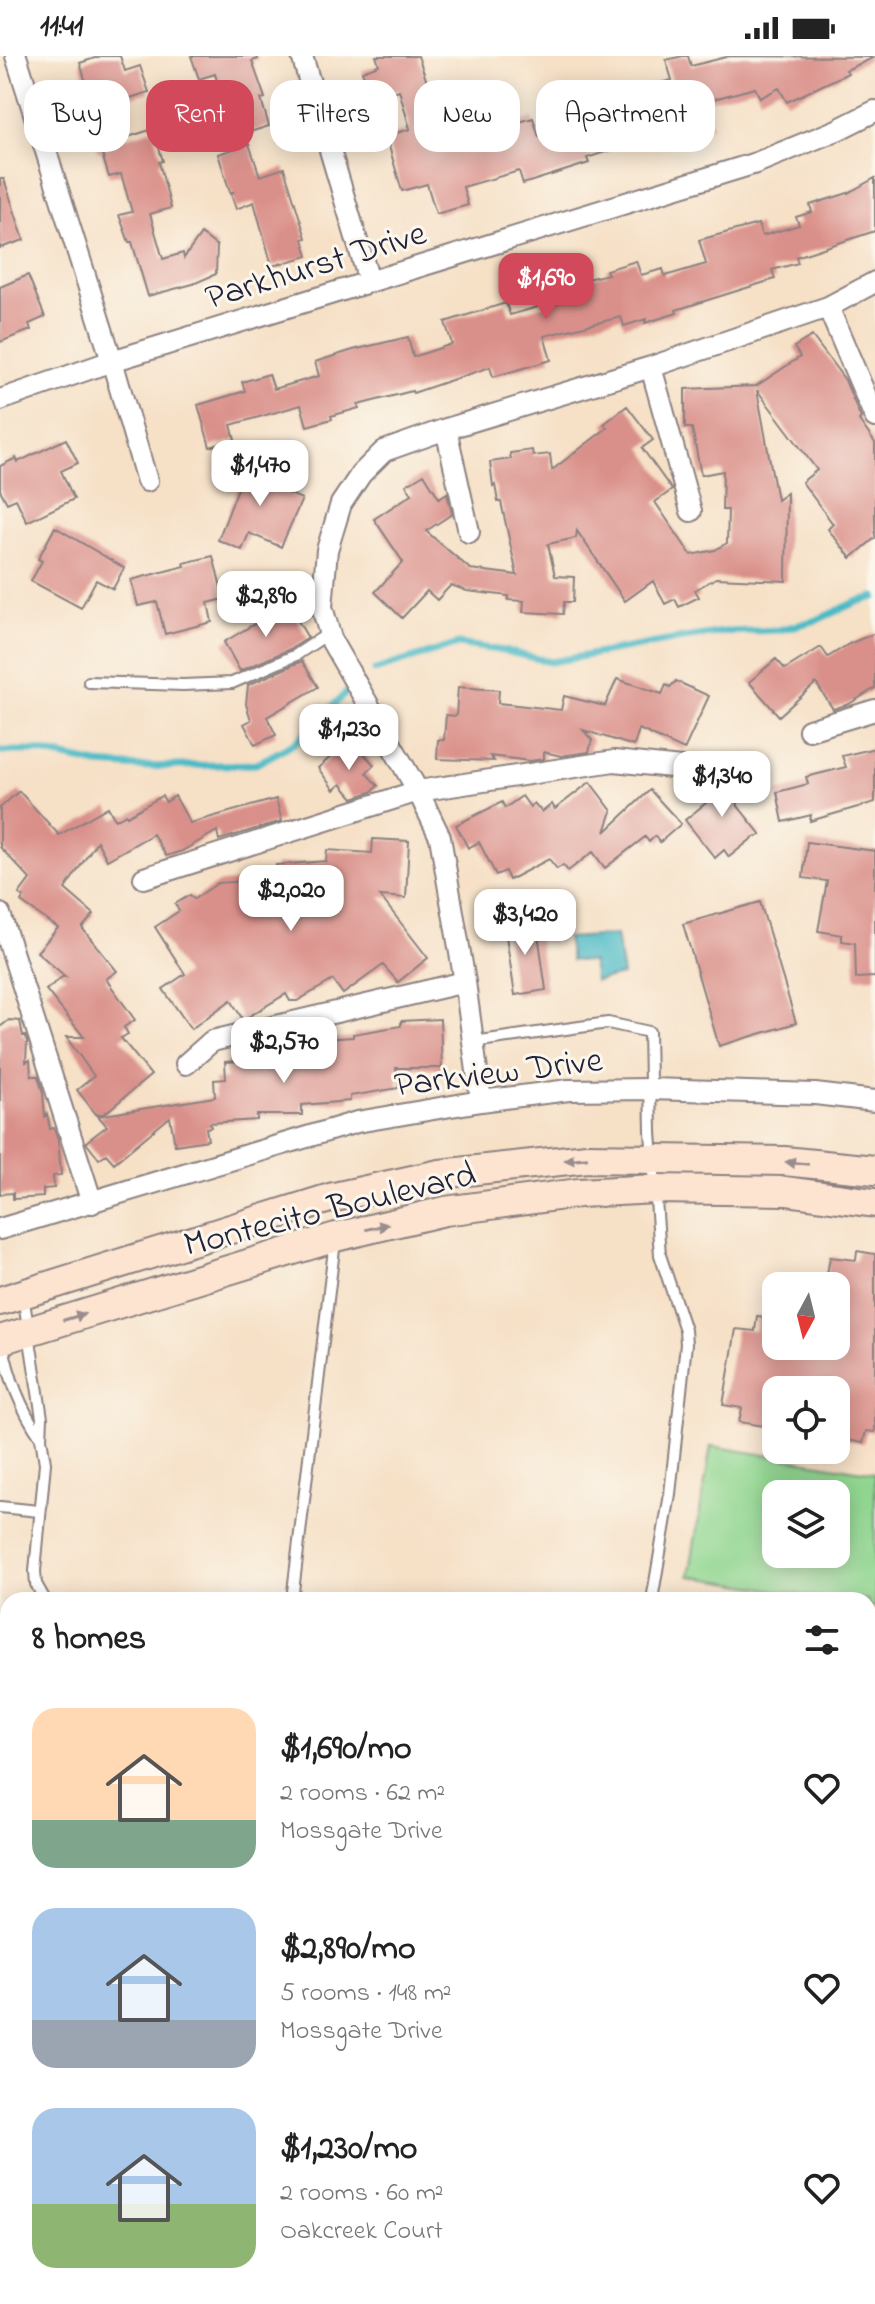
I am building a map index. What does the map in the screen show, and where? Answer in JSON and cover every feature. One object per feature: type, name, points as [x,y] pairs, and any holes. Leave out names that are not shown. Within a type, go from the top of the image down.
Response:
[{"type":"main road","name":"Montecito Boulevard","points":[[11,1297],[330,1198],[440,1174],[587,1158],[784,1161],[875,1170]]},
{"type":"main road","name":"Montecito Boulevard","points":[[1,1338],[336,1237],[445,1211],[579,1193],[656,1189],[786,1191],[875,1203]]},
{"type":"street","points":[[16,56],[147,481]]},
{"type":"street","points":[[302,56],[369,281]]},
{"type":"street","name":"Parkhurst Drive","points":[[0,400],[112,361],[756,163],[875,111]]},
{"type":"street","points":[[481,1101],[465,982],[440,837],[418,791],[332,642],[322,607],[327,550],[341,504],[361,474],[384,451],[651,367],[828,307],[875,282]]},
{"type":"street","points":[[828,307],[875,417]]},
{"type":"street","points":[[651,367],[691,511]]},
{"type":"street","points":[[446,429],[469,532]]},
{"type":"street","points":[[809,730],[875,710]]},
{"type":"street","points":[[144,878],[418,791],[614,761],[681,768]]},
{"type":"street","points":[[0,914],[92,1203]]},
{"type":"street","points":[[186,1064],[212,1041],[465,982]]},
{"type":"street","name":"Parkview Drive","points":[[0,1229],[357,1122],[481,1101],[569,1090],[650,1089],[815,1094],[875,1101]]},
{"type":"lane","points":[[89,682],[232,683],[296,655],[329,633]]},
{"type":"lane","points":[[473,1042],[608,1023],[649,1032],[660,1255],[685,1330],[686,1344],[670,1494],[653,1592]]},
{"type":"lane","points":[[293,1592],[336,1237]]},
{"type":"lane","points":[[11,1297],[29,1331],[42,1418],[45,1463],[35,1571],[40,1592]]},
{"type":"lane","points":[[1,1338],[6,1365],[30,1423],[41,1438]]},
{"type":"lane","points":[[0,1507],[39,1511]]},
{"type":"green space","points":[[711,1446],[762,1454],[762,1464],[820,1464],[875,1473],[875,1592],[786,1592],[689,1576]]},
{"type":"water","points":[[616,935],[623,975],[595,981],[592,962],[571,960],[567,938]]},
{"type":"building","points":[[101,56],[120,56],[125,71],[140,66],[146,93],[130,98],[130,80],[85,80],[80,63]]},
{"type":"building","points":[[191,56],[257,56],[258,59],[252,61],[265,98],[261,99],[269,126],[254,131],[254,80],[217,80],[215,74],[199,79]]},
{"type":"building","points":[[376,56],[418,56],[426,80],[414,80],[414,152],[520,152],[520,122],[533,118],[536,152],[605,152],[587,158],[589,163],[523,184],[519,171],[463,187],[468,205],[436,214],[427,184],[402,191],[391,152],[398,152],[398,132],[410,129],[398,90],[398,80],[365,80],[362,71],[379,65]]},
{"type":"building","points":[[688,56],[691,66],[730,56],[875,57],[787,102],[779,88],[760,98],[755,88],[715,99],[715,80],[672,80],[666,60]]},
{"type":"building","points":[[146,131],[146,152],[160,152],[163,161],[159,162],[171,208],[150,214],[163,259],[183,253],[184,258],[201,234],[217,246],[216,274],[193,284],[148,296],[132,242],[129,242],[119,215],[132,212],[121,174],[109,177],[101,152],[130,152],[130,136]]},
{"type":"building","points":[[252,152],[260,176],[284,168],[306,238],[303,239],[308,256],[272,266],[254,202],[236,209],[233,192],[230,192],[218,154]]},
{"type":"building","points":[[875,178],[875,231],[796,257],[798,263],[772,270],[775,279],[645,323],[646,319],[624,326],[621,317],[544,336],[551,360],[493,377],[490,367],[413,393],[358,405],[359,408],[307,426],[301,405],[231,425],[235,440],[210,447],[198,405],[245,391],[242,382],[269,374],[274,389],[319,376],[315,362],[408,337],[413,357],[452,344],[445,322],[506,303],[510,315],[548,304],[544,289],[608,274],[606,270],[636,261],[641,275],[663,269],[665,276],[706,264],[699,240],[758,224],[762,236],[799,225],[796,217],[812,212],[810,205],[848,193]]},
{"type":"building","points":[[0,179],[4,179],[24,240],[0,248]]},
{"type":"building","points":[[28,275],[45,317],[29,324],[31,330],[0,342],[0,287]]},
{"type":"building","points":[[812,336],[845,380],[861,418],[859,420],[875,443],[875,538],[851,558],[828,529],[833,524],[802,482],[817,470],[757,390],[777,500],[787,493],[786,581],[716,578],[695,590],[699,597],[679,607],[675,599],[665,604],[653,581],[625,601],[577,531],[576,538],[548,544],[555,576],[574,577],[573,602],[564,602],[563,614],[523,612],[524,601],[508,600],[509,596],[467,591],[451,585],[437,600],[427,591],[402,618],[375,592],[403,562],[374,519],[412,494],[406,485],[424,474],[439,498],[447,493],[452,514],[426,531],[470,569],[517,575],[501,502],[498,502],[493,486],[490,462],[511,459],[510,453],[532,450],[533,456],[550,454],[552,470],[607,428],[604,424],[627,406],[653,440],[642,448],[672,490],[655,502],[691,555],[715,550],[727,543],[728,510],[722,510],[723,471],[701,475],[692,428],[685,428],[685,389],[756,386],[800,357],[794,347]]},
{"type":"building","points":[[66,439],[78,463],[61,471],[74,499],[27,522],[16,499],[7,503],[0,490],[0,466],[16,458],[18,462]]},
{"type":"building","points":[[249,460],[291,477],[285,492],[302,499],[281,547],[249,533],[242,550],[218,540]]},
{"type":"building","points":[[55,527],[124,568],[113,589],[96,580],[81,608],[31,581],[42,561],[38,559]]},
{"type":"building","points":[[213,556],[224,599],[208,603],[212,622],[165,634],[157,602],[138,606],[131,580]]},
{"type":"building","points":[[288,604],[308,638],[240,671],[224,642]]},
{"type":"building","points":[[875,633],[875,688],[849,704],[833,709],[816,683],[779,716],[749,682],[776,659],[785,669],[821,647],[828,657]]},
{"type":"building","points":[[302,661],[318,687],[267,717],[276,735],[255,745],[244,724],[251,720],[246,704],[248,685]]},
{"type":"building","points":[[617,679],[662,694],[666,685],[670,687],[676,681],[709,696],[684,750],[639,729],[634,746],[583,730],[592,740],[589,752],[561,756],[544,752],[544,759],[530,761],[490,756],[494,761],[437,759],[438,740],[444,740],[446,715],[456,716],[458,687],[499,690],[498,703],[561,710],[564,696],[605,706]]},
{"type":"building","points":[[347,743],[357,755],[362,751],[374,765],[366,773],[378,786],[353,798],[341,784],[334,790],[318,768]]},
{"type":"building","points":[[875,748],[875,802],[810,821],[811,815],[783,822],[777,792],[808,784],[806,777],[846,767],[842,756]]},
{"type":"building","points":[[733,774],[738,806],[761,835],[729,857],[724,850],[715,858],[685,820],[712,798],[707,777]]},
{"type":"building","points":[[590,782],[612,811],[605,832],[650,790],[681,824],[660,842],[655,836],[649,842],[645,837],[605,868],[593,852],[568,871],[563,865],[557,869],[549,859],[509,880],[505,871],[496,875],[479,842],[468,848],[456,825],[502,802],[505,808],[522,796],[530,807],[534,803],[542,812],[552,804],[555,809]]},
{"type":"building","points":[[19,791],[59,835],[108,807],[115,820],[162,796],[166,802],[175,796],[190,823],[276,799],[282,821],[219,840],[217,831],[182,851],[166,856],[153,834],[107,860],[97,841],[65,889],[94,914],[82,928],[117,971],[106,979],[135,1020],[124,1027],[128,1034],[121,1038],[151,1075],[104,1114],[96,1114],[77,1090],[94,1076],[66,1037],[84,1037],[46,990],[66,977],[37,952],[58,928],[21,902],[24,897],[19,894],[30,879],[0,847],[0,808]]},
{"type":"building","points":[[373,839],[409,841],[406,898],[380,896],[428,958],[398,982],[383,965],[343,994],[333,980],[297,1001],[290,1001],[286,994],[243,1020],[231,1000],[191,1029],[163,989],[185,974],[155,927],[179,911],[175,904],[190,895],[194,899],[218,883],[277,879],[276,865],[326,861],[327,850],[372,853]]},
{"type":"building","points":[[807,842],[875,851],[875,977],[856,978],[855,943],[842,941],[842,935],[818,931],[827,881],[803,878]]},
{"type":"building","points":[[760,902],[796,1023],[719,1046],[683,924]]},
{"type":"building","points":[[536,919],[546,990],[515,995],[504,923]]},
{"type":"building","points":[[440,1019],[442,1068],[396,1068],[399,1088],[350,1096],[350,1101],[302,1105],[302,1115],[257,1115],[257,1120],[210,1123],[211,1127],[206,1128],[208,1140],[175,1145],[170,1117],[114,1163],[106,1154],[99,1159],[86,1142],[107,1126],[98,1116],[215,1097],[214,1080],[226,1079],[225,1062],[267,1059],[261,1049],[310,1048],[309,1040],[353,1037],[353,1034],[401,1026],[401,1021]]},
{"type":"building","points":[[9,1020],[20,1021],[27,1041],[26,1062],[30,1060],[31,1076],[38,1076],[45,1116],[47,1114],[50,1129],[54,1128],[58,1139],[61,1175],[53,1176],[54,1188],[43,1189],[43,1197],[13,1199],[13,1193],[0,1194],[0,1027]]},
{"type":"building","points":[[857,1251],[875,1254],[875,1432],[866,1431],[863,1443],[850,1441],[850,1376],[762,1376],[762,1426],[739,1422],[742,1408],[723,1405],[736,1329],[755,1331],[757,1316],[762,1317],[762,1360],[850,1360],[850,1272],[827,1272],[830,1257],[856,1260]]},
{"type":"waterway","points":[[375,670],[458,644],[551,662],[724,632],[779,630],[817,620],[875,597]]},
{"type":"waterway","points":[[0,751],[37,751],[98,764],[140,767],[256,764],[295,743],[347,692]]}]
